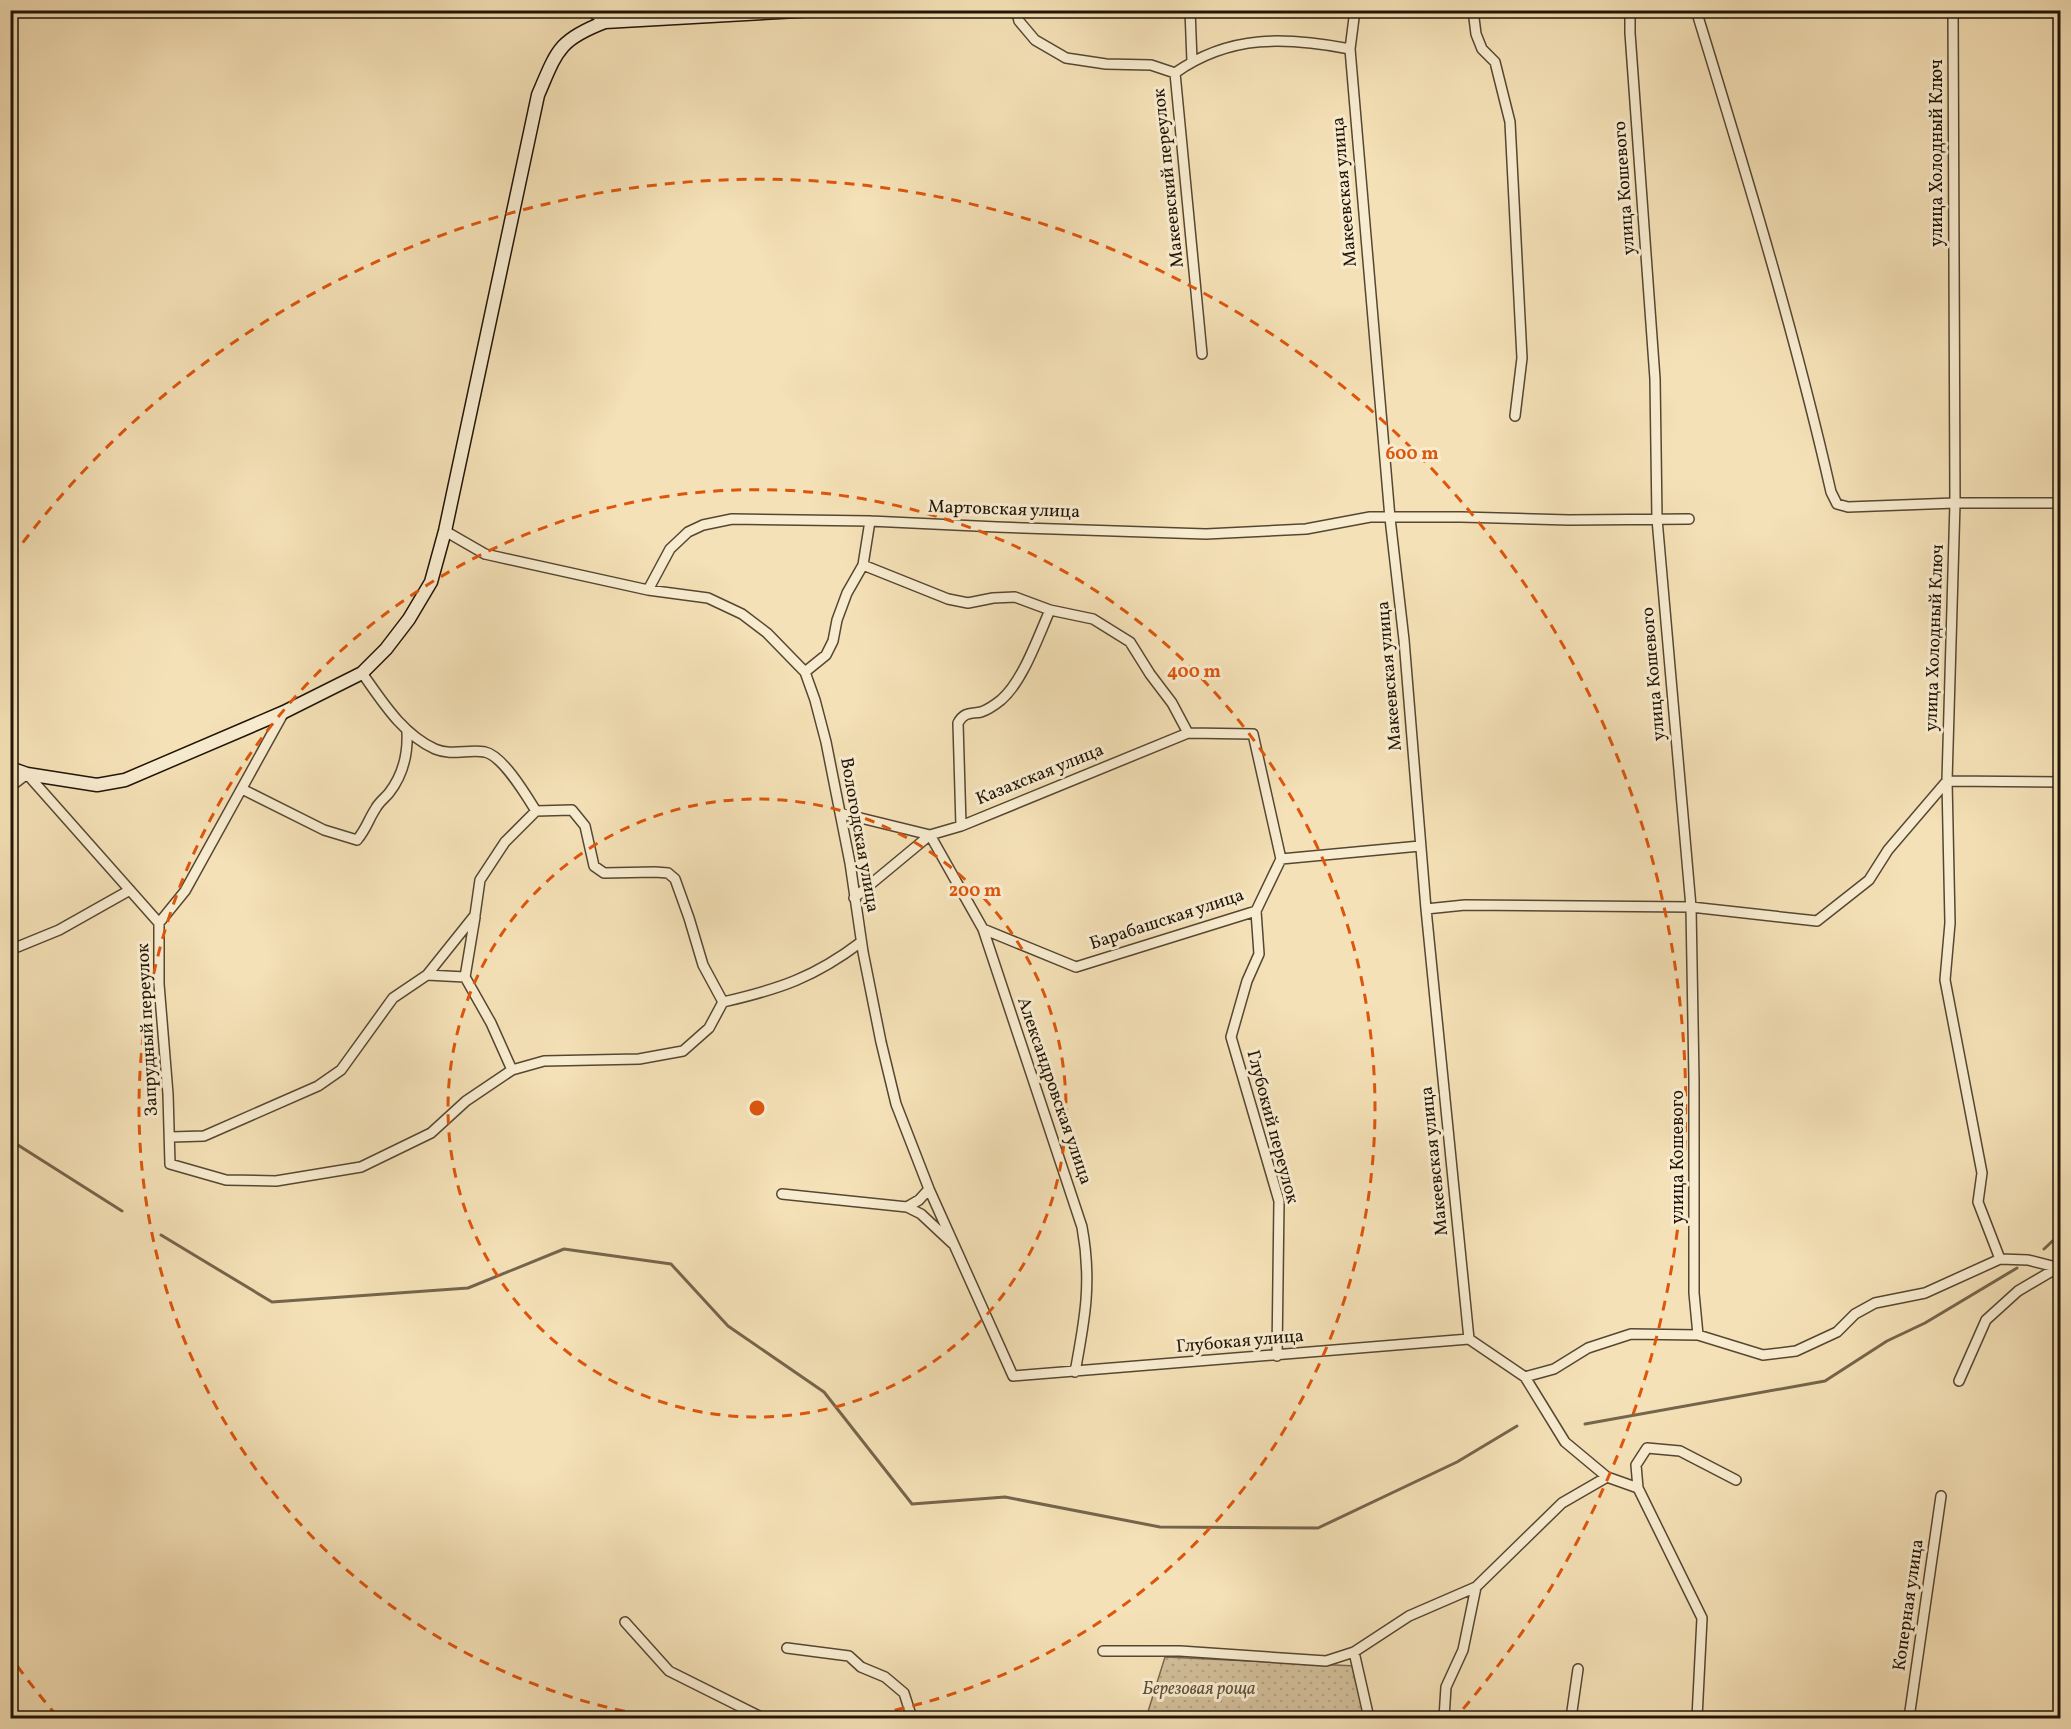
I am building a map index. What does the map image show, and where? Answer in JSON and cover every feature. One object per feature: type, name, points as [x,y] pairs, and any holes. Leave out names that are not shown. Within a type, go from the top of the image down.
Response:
[{"type":"main road","points":[[10,768],[27,774],[97,785],[125,780],[284,712],[362,673],[392,642],[431,582],[445,531],[538,95],[561,47],[573,36],[605,22],[816,10]]},
{"type":"street","points":[[591,10],[605,22]]},
{"type":"street","name":"Макеевский переулок","points":[[1016,10],[1019,21],[1035,40],[1066,58],[1106,64],[1151,64],[1175,73],[1202,354]]},
{"type":"street","points":[[1190,10],[1192,61]]},
{"type":"street","name":"Макеевская улица","points":[[1355,10],[1350,49],[1390,518],[1404,640],[1420,846],[1469,1339]]},
{"type":"street","points":[[1473,10],[1476,34],[1482,49],[1495,62],[1510,122],[1522,358],[1515,416]]},
{"type":"street","name":"улица Кошевого","points":[[1630,10],[1654,379],[1657,519],[1691,907],[1694,1293],[1698,1335]]},
{"type":"street","points":[[1696,10],[1736,138],[1794,345],[1831,492],[1837,504],[1848,507],[1955,503],[2061,503]]},
{"type":"street","name":"улица Холодный Ключ","points":[[1953,10],[1955,503],[1947,781],[1950,923],[1945,980],[1982,1173],[1978,1202],[2000,1259]]},
{"type":"street","points":[[1175,73],[1204,54],[1239,44],[1289,40],[1350,49]]},
{"type":"street","name":"Мартовская улица","points":[[648,590],[670,549],[688,532],[703,525],[732,519],[870,521],[1206,534],[1306,529],[1370,516],[1569,520],[1689,519]]},
{"type":"street","points":[[805,672],[826,655],[847,593],[863,565],[870,521]]},
{"type":"street","name":"Вологодская улица","points":[[445,531],[485,554],[648,590],[708,598],[742,614],[767,633],[805,672],[821,721],[850,863],[861,942],[896,1104],[929,1190],[1013,1376]]},
{"type":"street","points":[[863,565],[948,599],[968,603],[1015,597],[1050,610],[1093,619],[1130,642],[1150,674],[1172,702],[1188,734]]},
{"type":"street","points":[[961,826],[958,723],[961,716],[969,712],[982,712],[1002,699],[1026,667],[1050,610]]},
{"type":"street","points":[[362,673],[407,732],[436,750],[460,753],[487,752],[507,767],[536,811]]},
{"type":"street","name":"Запрудный переулок","points":[[284,712],[185,891],[159,923],[159,984],[171,1164],[226,1180],[276,1181],[361,1167],[431,1132],[466,1101],[512,1070]]},
{"type":"street","points":[[242,789],[324,830],[357,840],[366,829],[376,807],[390,791],[405,763],[408,750],[407,732]]},
{"type":"street","name":"Казахская улица","points":[[840,813],[930,835],[961,826],[1188,734],[1253,734],[1281,859]]},
{"type":"street","points":[[10,787],[27,774],[159,923]]},
{"type":"street","points":[[1426,909],[1465,905],[1691,907],[1817,921],[1869,880],[1888,850],[1947,781],[2061,783]]},
{"type":"street","points":[[723,1002],[703,965],[675,879],[668,873],[604,873],[594,866],[585,826],[572,810],[536,811],[505,842],[480,880],[465,977],[491,1023],[512,1070],[544,1061],[639,1059],[682,1051],[709,1028],[723,1002],[755,995],[798,981],[835,962],[861,942]]},
{"type":"street","points":[[854,898],[930,835]]},
{"type":"street","name":"Александровская улица","points":[[930,835],[983,929],[1083,1227],[1087,1253],[1087,1304],[1076,1371]]},
{"type":"street","points":[[1281,859],[1420,846]]},
{"type":"street","name":"Барабашская улица","points":[[983,929],[1076,967],[1256,911],[1281,859]]},
{"type":"street","points":[[10,950],[59,930],[130,890]]},
{"type":"street","name":"Глубокий переулок","points":[[1256,911],[1259,954],[1247,981],[1232,1037],[1279,1201],[1277,1356]]},
{"type":"street","points":[[171,1137],[204,1136],[318,1086],[341,1070],[393,998],[427,975],[475,915]]},
{"type":"street","points":[[427,975],[465,977]]},
{"type":"street","points":[[907,1207],[929,1190]]},
{"type":"street","points":[[782,1194],[907,1207],[921,1214],[956,1248]]},
{"type":"street","points":[[1525,1377],[1554,1369],[1588,1348],[1631,1334],[1698,1335],[1763,1355],[1796,1351],[1838,1332],[1855,1314],[1875,1303],[1925,1293],[2000,1259],[2028,1260],[2059,1268]]},
{"type":"street","points":[[1959,1381],[1986,1320],[2018,1292],[2059,1268]]},
{"type":"street","points":[[1469,1339],[1525,1377],[1565,1442],[1607,1477],[1638,1488]]},
{"type":"street","name":"Глубокая улица","points":[[1013,1376],[1469,1339]]},
{"type":"street","points":[[1697,1719],[1702,1618],[1638,1488],[1636,1465],[1647,1448],[1680,1451],[1736,1480]]},
{"type":"street","points":[[1103,1651],[1180,1652],[1326,1661],[1353,1652],[1409,1616],[1476,1587],[1562,1503],[1607,1477]]},
{"type":"street","name":"Коперная улица","points":[[1909,1719],[1941,1496]]},
{"type":"street","points":[[1444,1719],[1446,1687],[1463,1650],[1476,1587]]},
{"type":"street","points":[[625,1622],[669,1671],[763,1719]]},
{"type":"street","points":[[787,1648],[849,1656],[861,1667],[885,1677],[904,1693],[912,1719]]},
{"type":"street","points":[[1353,1652],[1369,1719]]},
{"type":"street","points":[[1571,1719],[1578,1669]]},
{"type":"green space","name":"Березовая роща","points":[[1165,1657],[1356,1666],[1369,1718],[1146,1718]]},
{"type":"waterway","points":[[10,1140],[122,1211]]},
{"type":"waterway","points":[[2044,1249],[2060,1234]]},
{"type":"waterway","points":[[161,1235],[272,1302],[468,1288],[564,1249],[671,1264],[728,1326],[824,1392],[912,1504],[1005,1497],[1160,1527],[1318,1528],[1457,1462],[1517,1426]]},
{"type":"waterway","points":[[1585,1424],[1825,1381],[1887,1341],[1925,1323],[2017,1268]]}]
